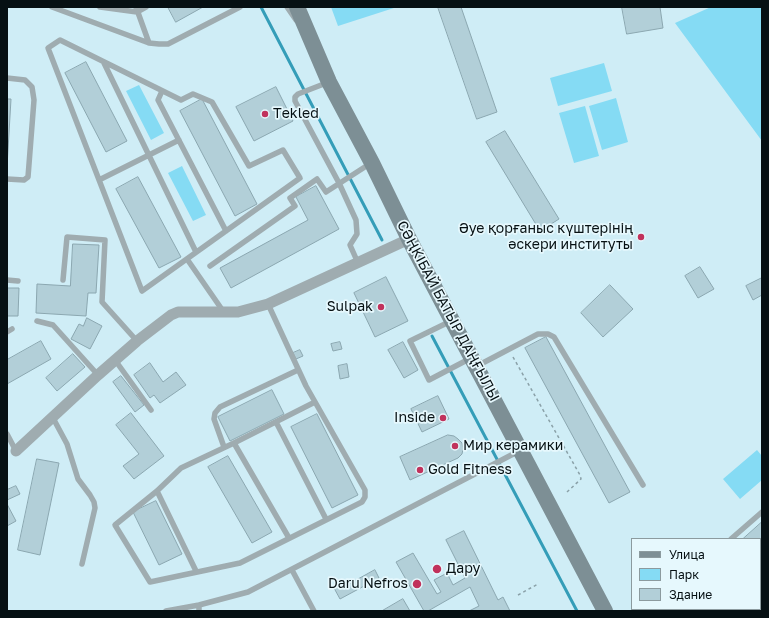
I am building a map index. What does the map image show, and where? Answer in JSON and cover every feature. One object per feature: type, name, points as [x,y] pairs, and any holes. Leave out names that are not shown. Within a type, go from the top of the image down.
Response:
[{"type":"main road","name":"СӘҢКІБАЙ БАТЫР ДАҢҒЫЛЫ","points":[[297,7],[329,82],[372,163],[409,239],[606,611]]},
{"type":"street","points":[[16,451],[115,360],[171,315],[178,312],[238,312],[268,304],[409,239]]},
{"type":"lane","points":[[52,7],[149,43],[159,44],[168,44],[240,7]]},
{"type":"lane","points":[[100,7],[137,9],[146,7]]},
{"type":"lane","points":[[286,7],[311,39]]},
{"type":"lane","points":[[137,9],[149,43]]},
{"type":"lane","points":[[60,40],[162,91],[181,100],[193,94],[212,102],[249,166],[283,150],[300,178],[142,291],[48,48],[60,40]]},
{"type":"lane","points":[[104,62],[196,252]]},
{"type":"lane","points":[[7,78],[25,80],[32,87],[34,100],[28,176],[24,180],[7,179]]},
{"type":"lane","points":[[329,82],[300,93],[295,97],[295,101],[339,183],[356,220],[357,234],[350,245],[358,263]]},
{"type":"lane","points":[[162,91],[158,100],[226,231]]},
{"type":"lane","points":[[99,180],[179,140]]},
{"type":"lane","points":[[210,266],[295,206],[290,198],[317,180],[326,192],[372,163]]},
{"type":"lane","points":[[63,280],[67,237],[105,240],[102,302],[137,341]]},
{"type":"lane","points":[[187,259],[223,312]]},
{"type":"lane","points":[[7,280],[18,281]]},
{"type":"lane","points":[[268,304],[298,370],[365,490],[365,497],[362,502],[240,563],[196,571],[150,582],[115,525],[157,491],[181,468],[315,402]]},
{"type":"lane","points":[[452,320],[410,342],[429,380],[454,367],[475,362],[509,350],[538,334],[548,334],[554,337],[643,486]]},
{"type":"lane","points":[[37,321],[53,325],[98,375]]},
{"type":"lane","points":[[115,360],[151,410]]},
{"type":"lane","points":[[224,447],[214,419],[215,413],[220,407],[298,370]]},
{"type":"lane","points":[[53,418],[66,444],[78,479],[94,502],[95,508],[82,564]]},
{"type":"lane","points":[[276,422],[326,519]]},
{"type":"lane","points":[[7,434],[16,451]]},
{"type":"lane","points":[[234,443],[289,538]]},
{"type":"lane","points":[[166,611],[199,608],[248,592],[521,450]]},
{"type":"lane","points":[[157,491],[196,571]]},
{"type":"lane","points":[[732,538],[762,512]]},
{"type":"lane","points":[[292,570],[314,611]]},
{"type":"path","points":[[509,350],[580,475],[581,479],[567,492]]},
{"type":"path","points":[[518,595],[538,584]]},
{"type":"green space","points":[[331,7],[397,7],[338,26]]},
{"type":"green space","points":[[711,7],[762,7],[762,141],[675,23]]},
{"type":"green space","points":[[604,63],[612,91],[558,106],[550,78]]},
{"type":"green space","points":[[139,85],[164,133],[151,140],[126,91]]},
{"type":"green space","points":[[616,98],[628,142],[602,150],[589,106]]},
{"type":"green space","points":[[585,106],[599,156],[574,163],[559,113]]},
{"type":"green space","points":[[182,166],[206,215],[193,221],[168,173]]},
{"type":"green space","points":[[757,450],[762,456],[762,480],[740,499],[723,479]]},
{"type":"building","points":[[168,7],[203,7],[176,22]]},
{"type":"building","points":[[438,7],[461,7],[497,112],[477,119]]},
{"type":"building","points":[[622,7],[660,7],[663,28],[627,34]]},
{"type":"building","points":[[86,62],[127,141],[106,152],[65,73]]},
{"type":"building","name":"Тekled","points":[[276,87],[293,121],[254,141],[236,107]]},
{"type":"building","points":[[7,99],[11,99],[7,167]]},
{"type":"building","points":[[202,99],[257,204],[235,216],[180,111]]},
{"type":"building","points":[[505,131],[559,219],[540,231],[486,142]]},
{"type":"building","points":[[138,177],[181,257],[159,268],[116,189]]},
{"type":"building","points":[[316,186],[339,229],[231,288],[220,268],[308,220],[296,197]]},
{"type":"building","points":[[73,244],[99,245],[96,293],[88,293],[86,316],[36,313],[37,284],[70,286]]},
{"type":"building","points":[[700,267],[714,289],[698,298],[685,276]]},
{"type":"building","name":"Sulpak","points":[[386,277],[408,321],[375,337],[354,293]]},
{"type":"building","points":[[762,278],[762,295],[753,300],[746,286]]},
{"type":"building","points":[[610,285],[633,309],[603,337],[581,313]]},
{"type":"building","points":[[7,288],[19,288],[18,316],[7,316]]},
{"type":"building","points":[[87,318],[102,326],[90,349],[71,339],[79,324],[83,326]]},
{"type":"building","points":[[546,337],[630,492],[609,503],[525,348]]},
{"type":"building","points":[[41,341],[51,359],[7,384],[7,360]]},
{"type":"building","points":[[340,342],[342,349],[333,351],[331,344]]},
{"type":"building","points":[[403,342],[418,370],[404,378],[388,350]]},
{"type":"building","points":[[300,350],[303,356],[296,359],[293,353]]},
{"type":"building","points":[[73,354],[85,367],[57,391],[46,378]]},
{"type":"building","points":[[150,363],[163,382],[176,372],[186,385],[160,403],[154,395],[150,398],[134,375]]},
{"type":"building","points":[[347,364],[349,377],[340,379],[338,366]]},
{"type":"building","points":[[121,376],[144,405],[135,412],[113,382]]},
{"type":"building","points":[[272,390],[284,414],[230,441],[218,417]]},
{"type":"building","points":[[438,396],[449,419],[422,432],[411,409]]},
{"type":"building","points":[[131,413],[164,456],[134,479],[123,466],[139,454],[116,425]]},
{"type":"building","points":[[317,414],[358,495],[332,508],[291,427]]},
{"type":"building","points":[[448,435],[454,436],[462,443],[462,454],[458,458],[410,480],[400,457]]},
{"type":"building","points":[[228,456],[272,532],[252,543],[208,467]]},
{"type":"building","points":[[37,459],[59,463],[40,555],[18,550]]},
{"type":"building","points":[[16,486],[20,494],[7,500],[7,490]]},
{"type":"building","points":[[156,501],[182,554],[159,565],[133,512]]},
{"type":"building","points":[[7,504],[16,521],[7,526]]},
{"type":"building","points":[[762,522],[761,549],[761,538],[744,538]]},
{"type":"building","points":[[464,531],[498,600],[503,597],[510,611],[469,611],[479,606],[470,587],[428,611],[424,611],[396,562],[413,553],[437,594],[441,592],[434,580],[447,573],[453,585],[465,578],[446,540]]},
{"type":"building","points":[[375,570],[379,578],[340,599],[334,588],[349,581],[350,583]]},
{"type":"building","points":[[403,599],[410,611],[382,611]]},
{"type":"waterway","points":[[261,7],[382,240]]},
{"type":"waterway","points":[[432,336],[577,611]]},
{"type":"place","name":"Тekled","points":[[265,114]]},
{"type":"place","name":"Әуе қорғаныс күштерінің әскери институты","points":[[641,237]]},
{"type":"place","name":"Sulpak","points":[[381,307]]},
{"type":"place","name":"Inside","points":[[443,418]]},
{"type":"place","name":"Мир керамики","points":[[455,446]]},
{"type":"place","name":"Gold Fitness","points":[[420,470]]},
{"type":"place","name":"Дару","points":[[437,569]]},
{"type":"place","name":"Daru Nefros","points":[[417,584]]}]
